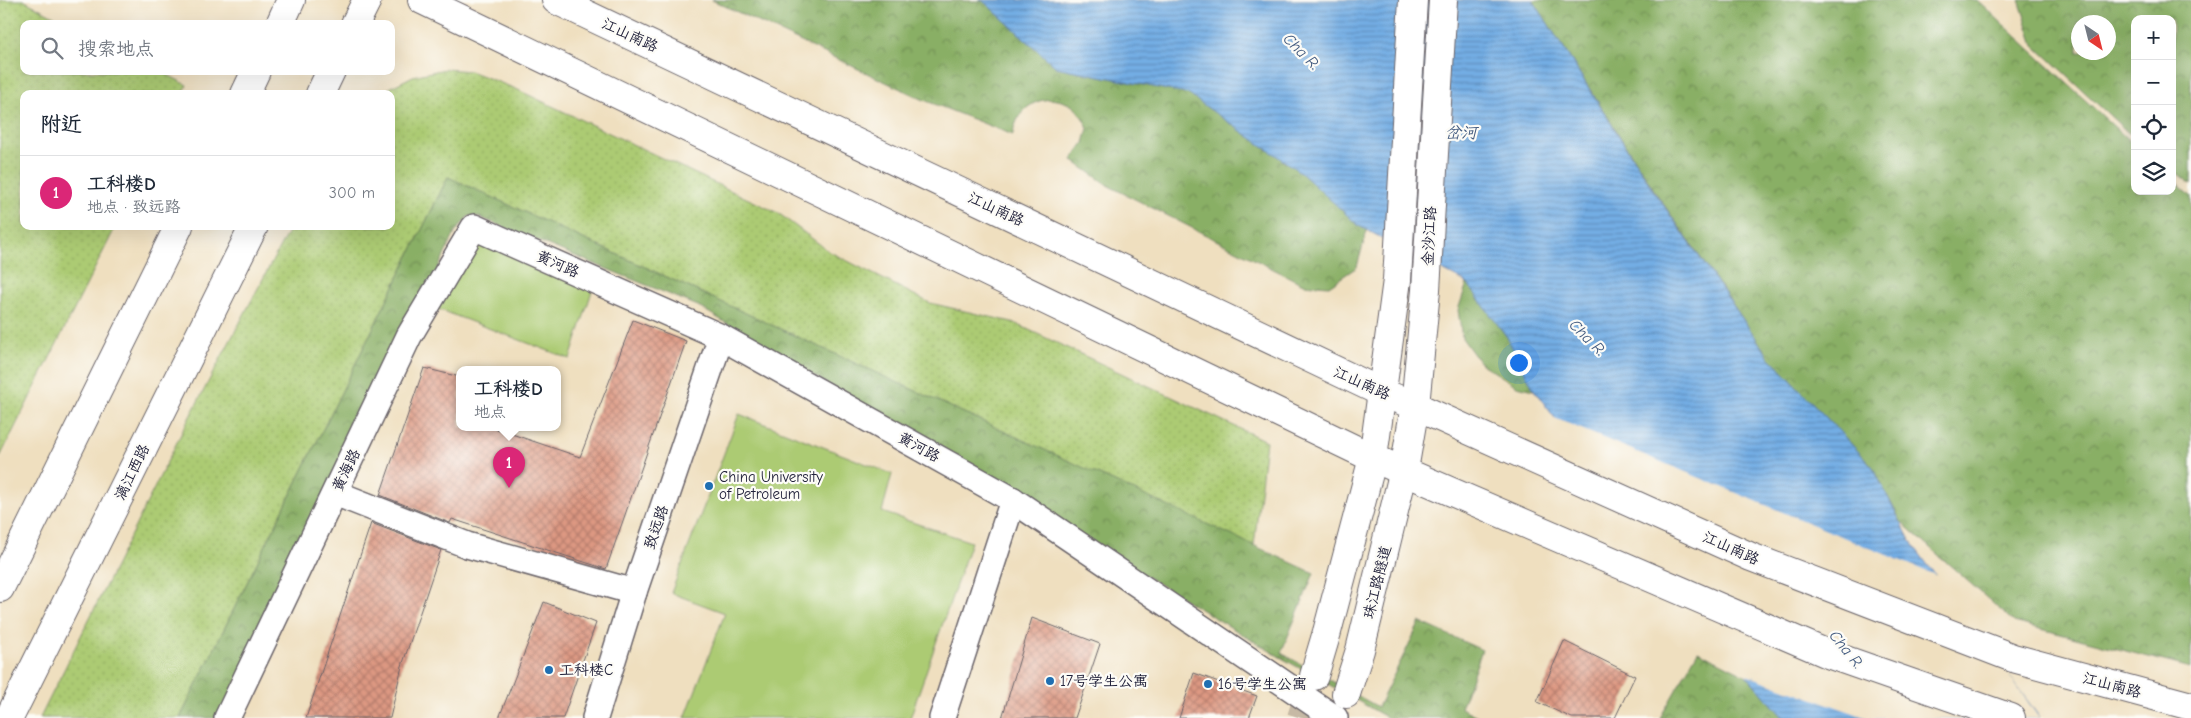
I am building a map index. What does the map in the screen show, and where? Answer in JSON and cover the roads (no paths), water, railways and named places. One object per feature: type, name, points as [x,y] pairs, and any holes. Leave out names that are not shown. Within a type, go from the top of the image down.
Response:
[{"type":"main road","points":[[282,20],[292,0]]},
{"type":"main road","points":[[357,20],[367,0]]},
{"type":"main road","points":[[422,0],[1373,458],[1828,654],[2011,718]]},
{"type":"main road","name":"江山南路","points":[[556,0],[1381,392],[1751,557],[2001,654],[2191,706]]},
{"type":"main road","name":"金沙江路","points":[[1373,458],[1397,280],[1413,0]]},
{"type":"main road","name":"金沙江路","points":[[1404,470],[1416,406],[1426,290],[1443,0]]},
{"type":"main road","points":[[247,90],[254,75]]},
{"type":"main road","points":[[322,90],[329,75]]},
{"type":"main road","points":[[0,588],[177,230]]},
{"type":"main road","name":"漓江西路","points":[[9,718],[252,230]]},
{"type":"main road","points":[[1314,676],[1328,632],[1373,458]]},
{"type":"main road","name":"珠江路隧道","points":[[1335,711],[1360,650],[1404,470]]},
{"type":"street","name":"黄河路","points":[[474,227],[722,337],[1013,500],[1335,711]]},
{"type":"street","name":"黄海路","points":[[227,718],[409,336],[474,227]]},
{"type":"street","name":"致远路","points":[[595,718],[634,592],[722,337]]},
{"type":"street","points":[[335,492],[467,544],[634,592]]},
{"type":"street","points":[[942,718],[1013,500]]},
{"type":"water","name":"岔河","points":[[979,0],[1533,0],[1655,193],[1769,357],[1872,466],[1911,542],[2040,718],[1784,718],[1746,675],[1534,390],[1507,337],[1467,283],[1359,226],[1300,172],[1188,94],[1056,67],[983,1]]},
{"type":"tunnel","points":[[1301,718],[1314,676]]},
{"type":"place","name":"China University of Petroleum","points":[[709,486]]},
{"type":"place","name":"工科楼D","points":[[509,488]]},
{"type":"place","name":"工科楼C","points":[[549,670]]},
{"type":"place","name":"17号学生公寓","points":[[1050,681]]},
{"type":"place","name":"16号学生公寓","points":[[1208,684]]},
{"type":"water label","name":"Cha R.","points":[[1302,51]]},
{"type":"water label","name":"Cha R.","points":[[1588,337]]},
{"type":"water label","name":"Cha R.","points":[[1847,649]]}]
